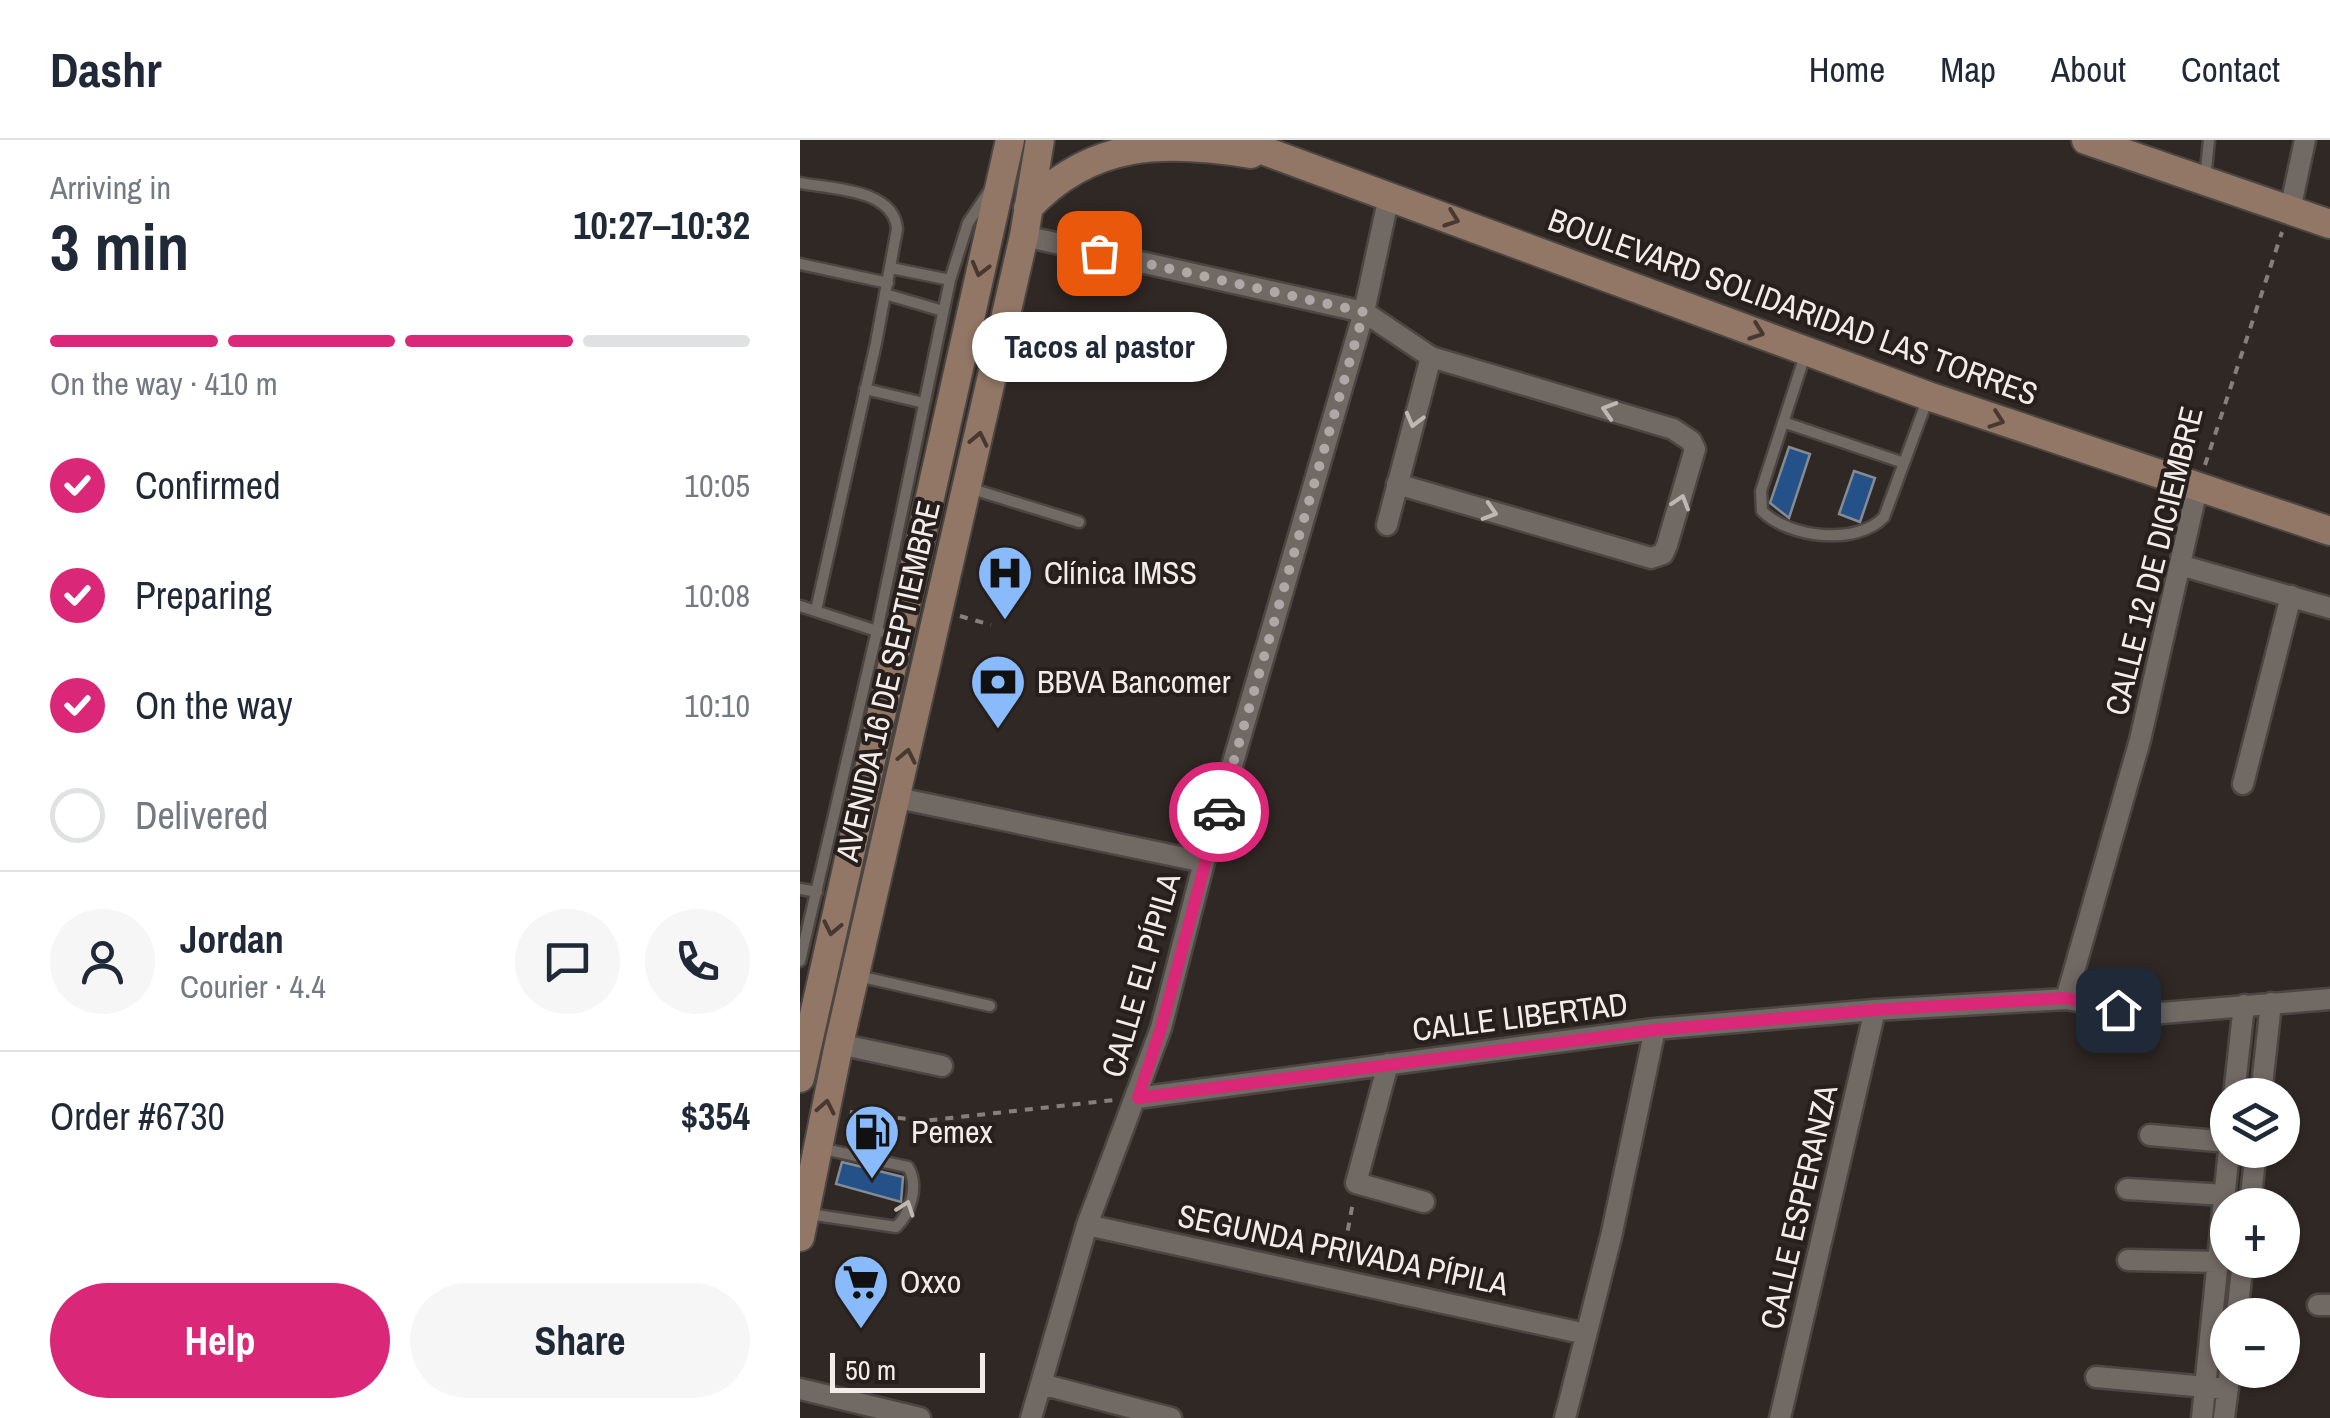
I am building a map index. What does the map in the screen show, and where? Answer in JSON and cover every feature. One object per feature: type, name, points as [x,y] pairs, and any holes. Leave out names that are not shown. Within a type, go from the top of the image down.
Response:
[{"type":"main road","name":"AVENIDA 16 DE SEPTIEMBRE","points":[[800,1078],[843,872],[855,778],[1010,140]]},
{"type":"main road","name":"AVENIDA 16 DE SEPTIEMBRE","points":[[803,1225],[839,1044],[1024,236],[1040,140]]},
{"type":"main road","name":"BOULEVARD SOLIDARIDAD LAS TORRES","points":[[1235,140],[1928,396],[2330,531]]},
{"type":"main road","points":[[2086,140],[2330,224]]},
{"type":"main road","points":[[1028,208],[1077,166],[1114,151],[1154,142],[1204,145],[1295,163]]},
{"type":"street","points":[[2290,210],[2305,140]]},
{"type":"street","name":"CALLE EL PÍPILA","points":[[1032,1418],[1087,1225],[1138,1098],[1161,1028],[1204,862],[1364,312],[1390,196]]},
{"type":"street","points":[[1024,236],[1364,312],[1431,357],[1673,430],[1691,441],[1695,449],[1663,554],[1651,558],[1397,484]]},
{"type":"street","points":[[1387,525],[1431,357]]},
{"type":"street","name":"CALLE 12 DE DICIEMBRE","points":[[2066,998],[2140,740],[2197,489]]},
{"type":"street","points":[[2180,565],[2330,608]]},
{"type":"street","points":[[2244,784],[2291,596]]},
{"type":"street","points":[[898,798],[1204,862]]},
{"type":"street","name":"CALLE LIBERTAD","points":[[1138,1098],[1655,1030],[1875,1010],[2066,998],[2150,1014],[2330,999]]},
{"type":"street","points":[[2262,1078],[2270,1003]]},
{"type":"street","points":[[2236,1078],[2244,1005]]},
{"type":"street","name":"CALLE ESPERANZA","points":[[1780,1418],[1875,1010]]},
{"type":"street","points":[[1565,1418],[1655,1030]]},
{"type":"street","points":[[839,1044],[942,1066]]},
{"type":"street","points":[[1388,1064],[1356,1183],[1424,1202]]},
{"type":"street","points":[[2237,1070],[2263,1072]]},
{"type":"street","points":[[2150,1136],[2210,1141]]},
{"type":"street","points":[[2127,1188],[2210,1195]]},
{"type":"street","name":"SEGUNDA PRIVADA PÍPILA","points":[[1087,1225],[1586,1334]]},
{"type":"street","points":[[2128,1260],[2210,1262]]},
{"type":"street","points":[[2202,1418],[2216,1278]]},
{"type":"street","points":[[2096,1377],[2210,1385]]},
{"type":"street","points":[[1041,1384],[1171,1418]]},
{"type":"street","points":[[2224,1418],[2228,1388]]},
{"type":"street","points":[[800,1389],[920,1418]]},
{"type":"lane","points":[[2205,181],[2208,140]]},
{"type":"lane","points":[[888,636],[924,403],[950,280],[979,201],[1004,175]]},
{"type":"lane","points":[[800,183],[880,200],[896,216],[897,229],[876,343],[816,610]]},
{"type":"lane","points":[[800,264],[887,289],[943,312]]},
{"type":"lane","points":[[891,268],[950,280]]},
{"type":"lane","points":[[1807,350],[1759,500],[1770,519],[1821,534],[1865,532],[1884,516],[1928,396]]},
{"type":"lane","points":[[865,389],[924,403]]},
{"type":"lane","points":[[1786,423],[1904,463]]},
{"type":"lane","points":[[968,488],[1079,522]]},
{"type":"lane","points":[[800,606],[931,649]]},
{"type":"lane","points":[[800,961],[816,892],[855,778]]},
{"type":"lane","points":[[800,889],[816,892]]},
{"type":"lane","points":[[857,976],[990,1006]]},
{"type":"lane","points":[[803,1225],[891,1229],[908,1214],[914,1178],[908,1166],[818,1148]]},
{"type":"path","name":"CALLE 12 DE DICIEMBRE","points":[[2197,489],[2290,210]]},
{"type":"path","points":[[941,610],[992,624]]},
{"type":"path","points":[[825,1109],[923,1121],[1138,1098]]},
{"type":"path","points":[[1340,1278],[1356,1183]]},
{"type":"building","points":[[1789,447],[1810,454],[1789,518],[1770,503]]},
{"type":"building","points":[[1854,471],[1875,478],[1860,522],[1839,514]]},
{"type":"building","name":"Pemex","points":[[842,1162],[903,1177],[901,1202],[836,1184]]},
{"type":"way so far","points":[[1099,253],[1364,312],[1219,812]]},
{"type":"place","name":"Tacos al pastor","points":[[1099,253]]},
{"type":"place","name":"Clínica IMSS","points":[[1005,622]]},
{"type":"place","name":"BBVA Bancomer","points":[[998,731]]},
{"type":"place","name":"Pemex","points":[[872,1181]]},
{"type":"place","name":"Oxxo","points":[[861,1331]]},
{"type":"route","points":[[1219,812],[1161,1028],[1138,1098],[1617,1034],[1728,1023],[2066,998],[2118,1010]]}]
